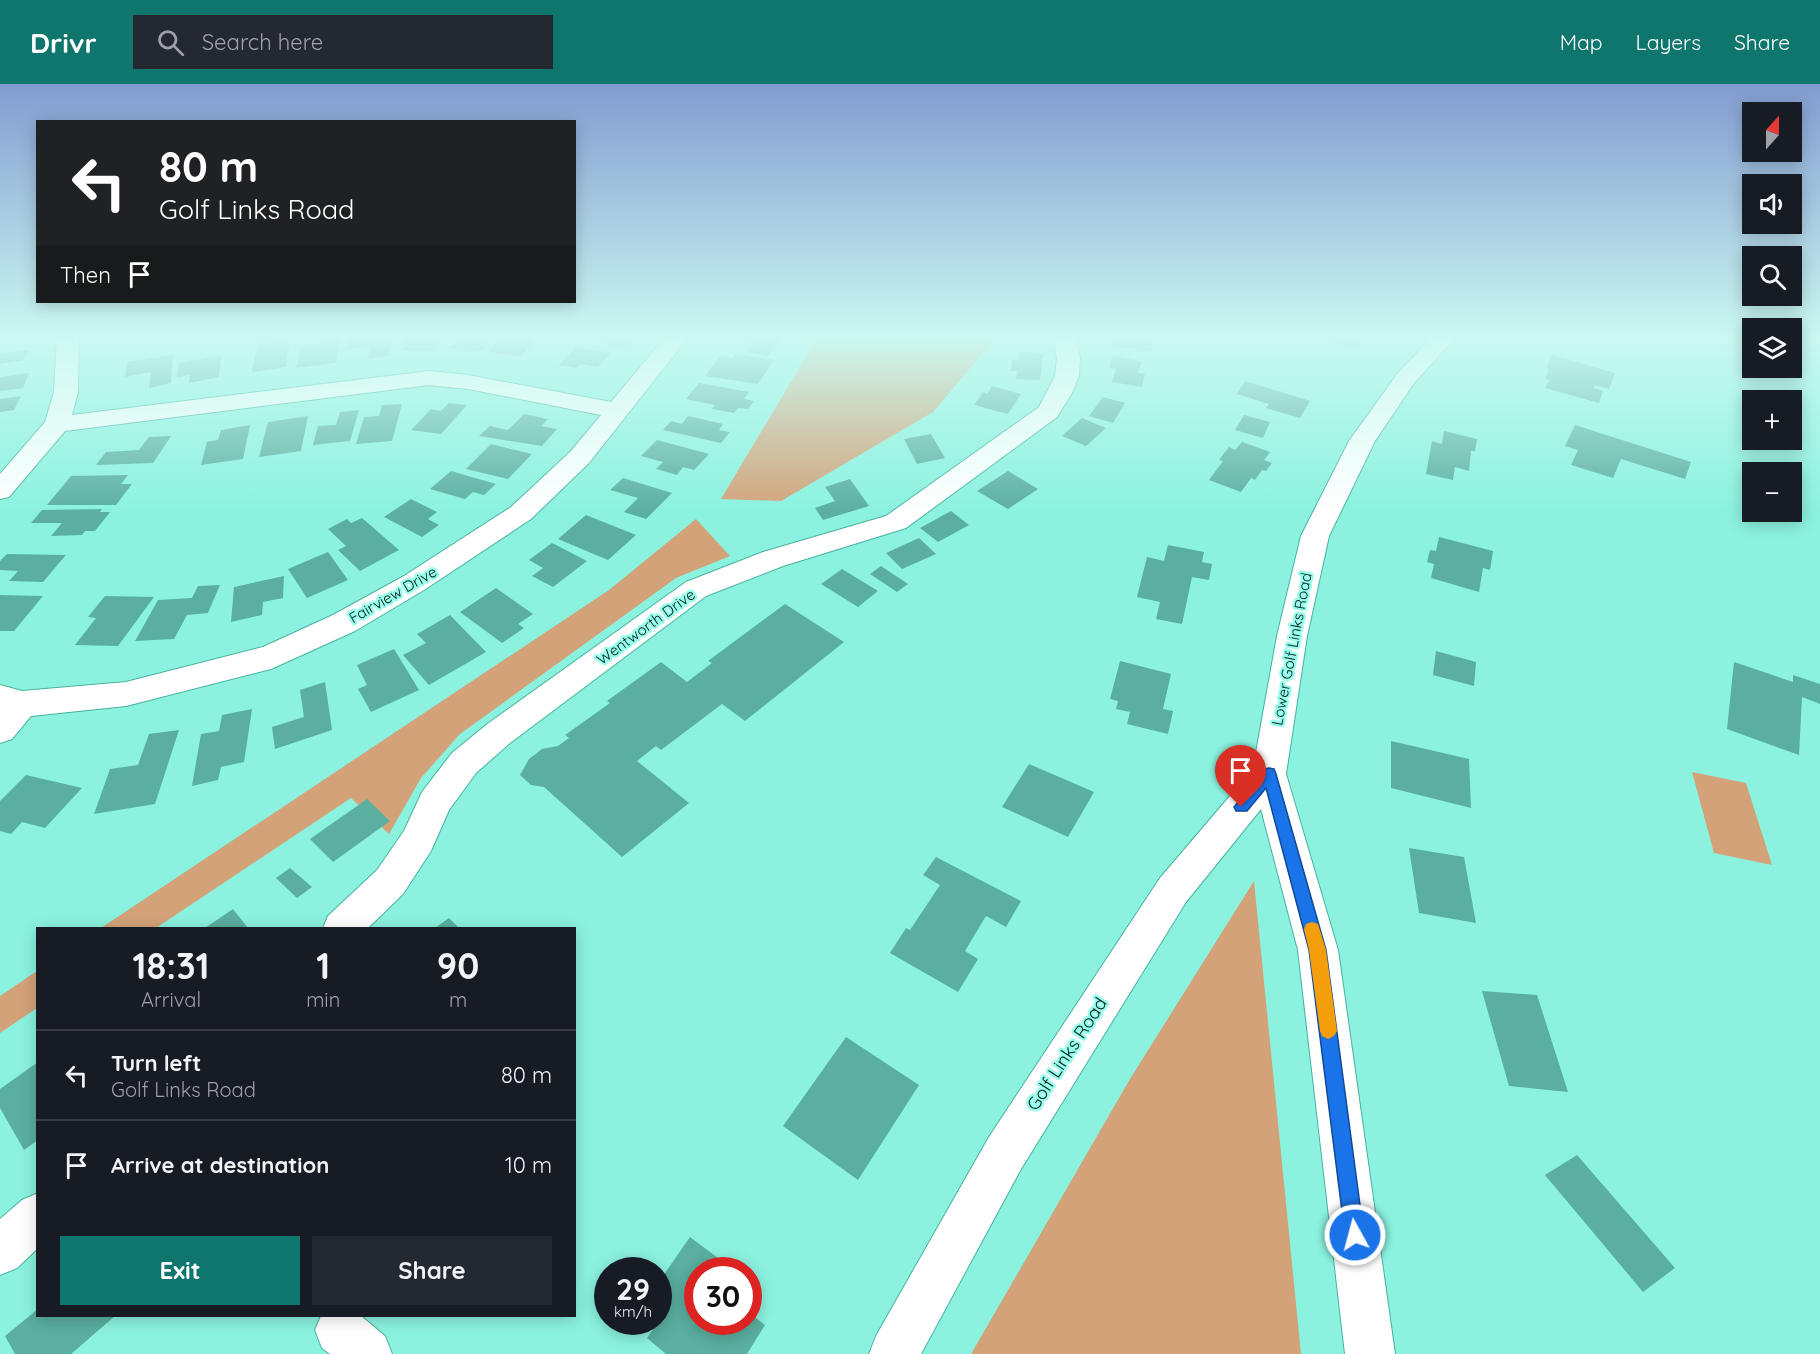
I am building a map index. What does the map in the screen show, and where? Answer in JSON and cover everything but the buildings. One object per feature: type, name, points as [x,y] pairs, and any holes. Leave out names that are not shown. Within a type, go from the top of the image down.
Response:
[{"type":"street","points":[[0,491],[57,424],[65,394]]},
{"type":"street","points":[[57,424],[297,394]]},
{"type":"street","points":[[531,394],[618,411]]},
{"type":"street","name":"Fairview Drive","points":[[0,730],[11,700],[126,694],[271,657],[344,623],[450,561],[521,513],[580,457],[631,394]]},
{"type":"street","name":"Wentworth Drive","points":[[343,927],[390,882],[418,840],[434,802],[464,763],[498,734],[696,589],[773,559],[896,522],[1048,412],[1061,394]]},
{"type":"street","name":"Lower Golf Links Road","points":[[1370,1354],[1318,950],[1269,774],[1292,636],[1315,536],[1362,441],[1395,394]]},
{"type":"street","name":"Golf Links Road","points":[[894,1354],[1005,1153],[1173,890],[1269,774]]},
{"type":"street","points":[[0,1251],[36,1218]]},
{"type":"shaded area","points":[[784,394],[948,394],[933,412],[781,501],[721,499]]},
{"type":"shaded area","points":[[696,519],[730,556],[676,578],[460,734],[421,778],[389,834],[351,798],[158,927],[103,927],[609,590]]},
{"type":"shaded area","points":[[1692,772],[1746,783],[1772,865],[1714,853]]},
{"type":"shaded area","points":[[1254,881],[1301,1354],[971,1354],[1130,1079]]},
{"type":"shaded area","points":[[36,972],[36,1009],[0,1033],[0,996]]},
{"type":"slow traffic","points":[[1312,929],[1318,950],[1328,1031]]},
{"type":"route","points":[[1241,807],[1269,774],[1318,950],[1355,1235]]}]
